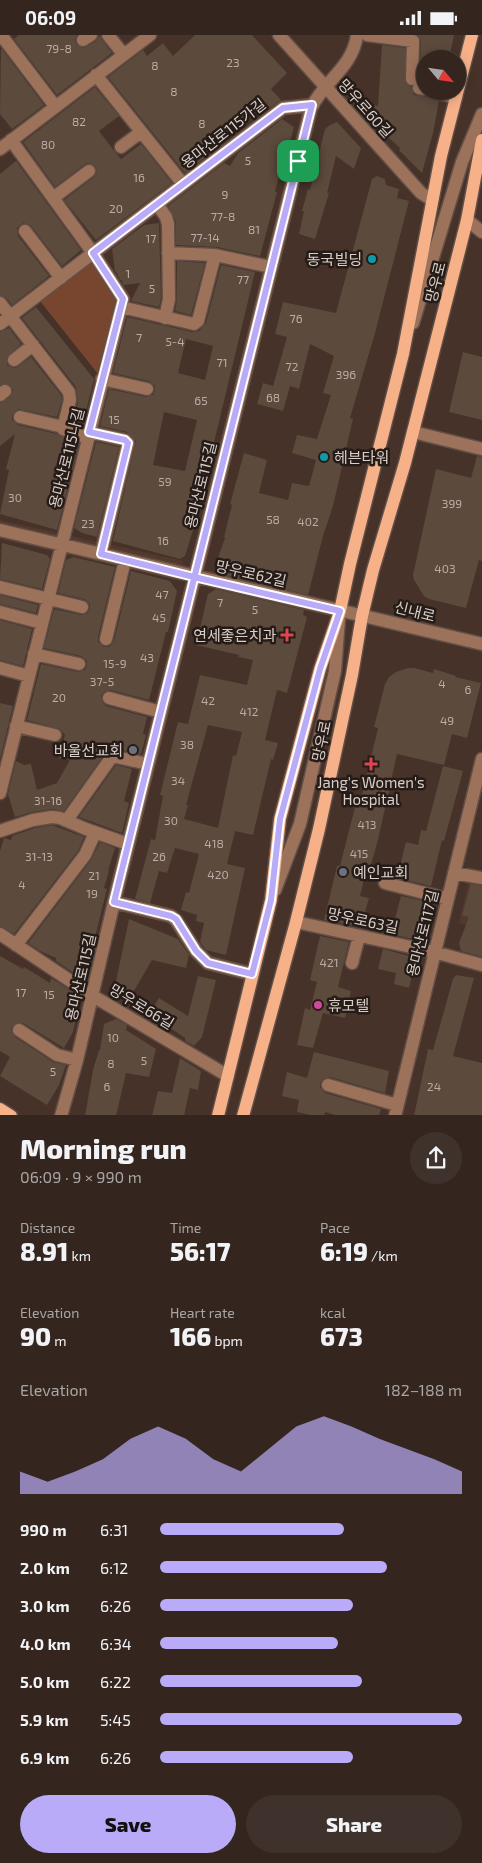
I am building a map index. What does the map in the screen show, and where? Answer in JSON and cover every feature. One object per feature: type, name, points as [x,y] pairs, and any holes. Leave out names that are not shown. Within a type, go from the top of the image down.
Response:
[{"type":"main road","points":[[466,59],[472,35]]},
{"type":"main road","points":[[432,200],[455,100]]},
{"type":"main road","name":"망우로","points":[[243,1115],[296,922],[352,675],[362,616],[373,570],[413,432],[468,220],[482,140]]},
{"type":"main road","name":"망우로","points":[[218,1115],[271,900],[280,819],[320,669],[340,611],[403,354],[432,200]]},
{"type":"main road","points":[[0,1109],[11,1115]]},
{"type":"street","points":[[1,35],[55,106]]},
{"type":"street","points":[[108,35],[124,55]]},
{"type":"street","points":[[150,35],[4,143],[53,198],[93,253],[123,299],[121,307],[192,325],[196,323],[215,255]]},
{"type":"street","name":"망우로60길","points":[[279,35],[421,193],[432,200]]},
{"type":"street","name":"용마산로115길","points":[[61,1115],[93,996],[128,844],[312,105],[325,86],[347,61],[355,48],[357,35]]},
{"type":"street","points":[[367,35],[412,41],[416,66]]},
{"type":"street","name":"용마산로115가길","points":[[96,75],[183,184]]},
{"type":"street","name":"용마산로115가길","points":[[5,320],[283,108],[312,105]]},
{"type":"street","points":[[403,354],[462,162],[482,115]]},
{"type":"street","points":[[121,147],[141,132]]},
{"type":"street","points":[[53,198],[89,171]]},
{"type":"street","points":[[157,204],[167,220],[168,299],[165,318]]},
{"type":"street","points":[[468,220],[482,232]]},
{"type":"street","points":[[25,231],[61,277]]},
{"type":"street","points":[[168,253],[215,255],[271,267]]},
{"type":"street","points":[[0,303],[5,320],[33,345],[69,392],[70,400],[63,427]]},
{"type":"street","name":"용마산로115나길","points":[[0,793],[121,307]]},
{"type":"street","points":[[14,360],[33,345]]},
{"type":"street","points":[[102,379],[147,389]]},
{"type":"street","points":[[20,417],[63,427],[64,430],[125,440],[128,443],[101,554]]},
{"type":"street","points":[[413,432],[482,449]]},
{"type":"street","name":"망우로62길","points":[[0,530],[340,611]]},
{"type":"street","points":[[106,639],[125,560]]},
{"type":"street","points":[[0,587],[82,607]]},
{"type":"street","points":[[271,900],[300,824],[335,671],[340,611]]},
{"type":"street","name":"신내로","points":[[340,611],[482,645]]},
{"type":"street","points":[[0,612],[42,623]]},
{"type":"street","points":[[34,654],[79,664]]},
{"type":"street","points":[[0,669],[29,676]]},
{"type":"street","points":[[108,698],[161,712]]},
{"type":"street","points":[[16,727],[55,735]]},
{"type":"street","points":[[67,821],[111,758],[116,757],[148,765]]},
{"type":"street","name":"용마산로117길","points":[[396,1110],[482,759]]},
{"type":"street","points":[[0,831],[52,817],[128,844]]},
{"type":"street","points":[[16,945],[85,855],[96,833]]},
{"type":"street","points":[[454,873],[482,878]]},
{"type":"street","points":[[385,883],[448,899]]},
{"type":"street","points":[[114,902],[171,916],[176,919],[196,951],[208,963],[252,974]]},
{"type":"street","name":"망우로63길","points":[[296,922],[434,952],[482,965]]},
{"type":"street","name":"망우로66길","points":[[0,934],[93,996],[228,1076]]},
{"type":"street","points":[[352,963],[359,936]]},
{"type":"street","points":[[20,1030],[57,1055],[77,1060]]},
{"type":"street","points":[[328,1085],[396,1110]]},
{"type":"shaded area","points":[[93,253],[123,299],[102,379],[36,296]]},
{"type":"shaded area","points":[[0,520],[183,561],[181,581],[0,539]]},
{"type":"shaded area","points":[[469,880],[482,883],[482,930],[459,923]]},
{"type":"building","points":[[19,35],[77,35],[76,44],[83,48],[95,42],[100,35],[112,53],[57,95],[14,39]]},
{"type":"building","points":[[195,35],[252,35],[287,73],[271,89],[281,100],[260,115],[268,102],[204,153],[208,155],[185,173],[108,77],[143,50],[147,56],[163,43],[173,56]]},
{"type":"building","points":[[418,35],[454,35],[451,50],[421,50],[421,41]]},
{"type":"building","points":[[382,45],[405,48],[405,83],[411,87],[414,95],[416,95],[416,100],[439,101],[433,133],[422,173],[399,150],[400,148],[374,124],[374,105],[378,106]]},
{"type":"building","points":[[1,48],[44,105],[12,129],[0,114]]},
{"type":"building","points":[[95,87],[119,116],[99,131],[115,152],[121,159],[141,144],[172,183],[96,240],[64,200],[94,177],[97,171],[95,166],[89,163],[85,164],[55,187],[23,142]]},
{"type":"building","points":[[282,119],[294,127],[284,164],[282,163],[275,192],[277,192],[260,256],[217,247],[176,245],[176,222],[168,206],[224,163],[230,166],[238,153]]},
{"type":"building","points":[[337,122],[361,148],[354,169],[336,156],[327,193],[329,193],[315,239],[299,234],[304,211],[302,211],[308,189],[310,190],[325,129]]},
{"type":"building","points":[[16,161],[81,250],[62,266],[31,226],[24,223],[20,225],[17,228],[18,236],[49,276],[12,305],[6,298],[0,295],[0,174]]},
{"type":"building","points":[[377,176],[385,179],[386,185],[399,189],[397,198],[409,201],[375,333],[350,418],[353,419],[333,506],[323,536],[308,595],[220,574],[215,566],[225,538],[232,505],[230,504],[244,453],[267,460],[259,493],[288,500],[292,483],[309,486],[316,460],[292,453],[297,435],[317,439],[331,395],[323,393],[334,356],[310,344],[299,389],[290,386],[283,411],[257,404],[263,383],[273,386],[287,337],[275,334],[283,302],[336,313],[372,179]]},
{"type":"building","points":[[159,223],[161,298],[159,307],[131,301],[140,283],[123,285],[122,280],[120,280],[115,271],[112,249],[144,225]]},
{"type":"building","points":[[177,261],[205,263],[191,315],[175,311],[177,299]]},
{"type":"building","points":[[221,265],[255,272],[193,530],[185,556],[180,559],[113,541],[136,441],[127,432],[100,426],[109,389],[146,397],[153,395],[155,391],[155,386],[149,381],[113,373],[127,317],[192,332],[199,331],[206,323]],"holes":[[[186,339],[213,346],[205,380],[178,373]],[[164,412],[197,420],[185,471],[153,465]]]},
{"type":"building","points":[[36,307],[94,379],[82,427],[73,424],[78,402],[76,387],[22,318]]},
{"type":"building","points":[[9,328],[21,344],[7,357],[7,365],[16,368],[31,357],[61,395],[62,400],[57,417],[18,409],[12,415],[12,420],[18,425],[57,434],[79,443],[57,530],[0,514],[9,470],[6,469],[15,434],[0,446],[0,403],[10,397],[13,390],[8,384],[0,385],[0,332]]},
{"type":"building","points":[[463,352],[482,357],[482,420],[449,412]]},
{"type":"building","points":[[96,442],[119,447],[97,537],[82,533],[74,528]]},
{"type":"building","points":[[477,456],[482,457],[482,561],[479,560],[466,608],[429,599],[424,596],[413,575],[436,469],[471,478]]},
{"type":"building","points":[[2,543],[47,555],[50,559],[42,589],[0,579]]},
{"type":"building","points":[[73,557],[115,567],[98,637],[98,642],[104,647],[109,647],[114,641],[131,571],[170,581],[177,591],[149,700],[111,690],[104,692],[101,696],[106,706],[147,717],[143,734],[146,735],[141,754],[117,749],[109,750],[105,753],[64,811],[51,809],[15,817],[8,794],[16,761],[24,765],[31,764],[37,790],[57,783],[70,760],[59,758],[65,735],[60,729],[27,720],[41,664],[78,672],[85,670],[87,666],[87,661],[81,656],[44,648],[54,609],[81,615],[87,613],[90,609],[90,604],[84,599],[58,593],[66,560]]},
{"type":"building","points":[[216,589],[304,610],[303,615],[307,617],[287,693],[277,690],[265,740],[278,743],[273,760],[271,759],[253,835],[235,831],[227,864],[245,868],[226,955],[206,950],[200,942],[204,923],[196,921],[197,915],[181,910],[186,892],[189,893],[199,854],[175,848],[167,873],[159,871],[150,903],[135,899],[151,839],[155,840],[163,796],[160,795],[178,722],[188,724],[200,675],[247,685],[253,660],[196,645],[208,594]],"holes":[[[208,725],[242,732],[236,756],[233,755],[218,828],[184,819],[188,805],[186,805]]]},
{"type":"building","points":[[0,595],[38,605],[36,613],[0,604]]},
{"type":"building","points":[[0,620],[32,629],[23,666],[0,660]]},
{"type":"building","points":[[408,668],[433,673],[434,669],[455,677],[481,683],[467,738],[452,734],[444,765],[397,754],[378,840],[369,872],[366,871],[360,896],[369,898],[361,927],[324,920],[337,866],[340,866],[355,807],[359,808],[378,728],[374,727],[385,684],[389,677],[396,672]]},
{"type":"building","points":[[0,703],[13,706],[0,759]]},
{"type":"building","points":[[116,765],[132,769],[124,801],[129,803],[122,833],[79,817]]},
{"type":"building","points":[[443,766],[463,771],[444,841],[442,840],[431,886],[397,878],[406,842],[418,845],[421,830],[426,831]]},
{"type":"building","points":[[52,825],[84,837],[78,851],[14,934],[0,926],[0,851],[4,838],[11,840],[12,836],[35,828]]},
{"type":"building","points":[[100,842],[115,848],[104,888],[107,889],[94,941],[96,942],[89,974],[78,976],[56,961],[56,958],[28,943],[91,860]]},
{"type":"building","points":[[471,884],[482,886],[482,957],[461,951],[459,943],[469,917],[462,915]]},
{"type":"building","points":[[401,896],[428,902],[420,938],[417,940],[391,934]]},
{"type":"building","points":[[129,919],[178,939],[189,955],[186,968],[152,960],[128,1001],[115,986]]},
{"type":"building","points":[[320,936],[349,942],[338,987],[351,991],[345,1018],[323,1013],[313,1048],[297,1045],[305,1008],[310,1010],[317,982],[310,980]]},
{"type":"building","points":[[383,949],[416,958],[409,988],[394,984],[396,973],[378,969]]},
{"type":"building","points":[[0,956],[23,969],[24,967],[50,983],[51,978],[78,995],[79,1005],[73,1032],[64,1048],[23,1023],[16,1023],[11,1029],[15,1037],[53,1062],[66,1065],[59,1085],[47,1105],[0,1076],[10,1057],[0,1051]]},
{"type":"building","points":[[456,975],[474,978],[453,1056],[482,1063],[482,1115],[414,1115],[428,1049],[433,1050],[453,979]]},
{"type":"building","points":[[198,976],[216,980],[202,1037],[194,1046],[149,1014],[159,998],[188,1016]]},
{"type":"building","points":[[116,1019],[127,1025],[126,1030],[156,1049],[149,1077],[126,1073],[116,1115],[85,1115],[93,1070],[100,1050],[104,1024]]},
{"type":"building","points":[[314,1052],[389,1071],[385,1093],[330,1077],[323,1079],[320,1083],[320,1087],[325,1093],[381,1109],[379,1115],[335,1115],[325,1112],[324,1115],[310,1115],[297,1112],[299,1100],[282,1096],[287,1072],[307,1078]]},
{"type":"building","points":[[180,1058],[201,1071],[198,1090],[190,1088],[184,1115],[152,1115],[158,1091],[172,1093]]},
{"type":"place","name":"동국빌딩","points":[[372,259]]},
{"type":"place","name":"헤븐타워","points":[[324,457]]},
{"type":"place","name":"연세좋은치과","points":[[287,635]]},
{"type":"place","name":"바울선교회","points":[[133,750]]},
{"type":"place","name":"Jang's Women's Hospital","points":[[371,764]]},
{"type":"place","name":"예인교회","points":[[343,872]]},
{"type":"place","name":"휴모텔","points":[[318,1005]]},
{"type":"route","points":[[298,161],[194,577],[114,902],[171,916],[176,919],[199,956],[208,963],[252,974],[271,900],[280,819],[320,669],[340,611],[194,577],[101,554],[128,442],[89,432],[123,299],[93,253],[283,108],[312,105],[298,161]]}]
